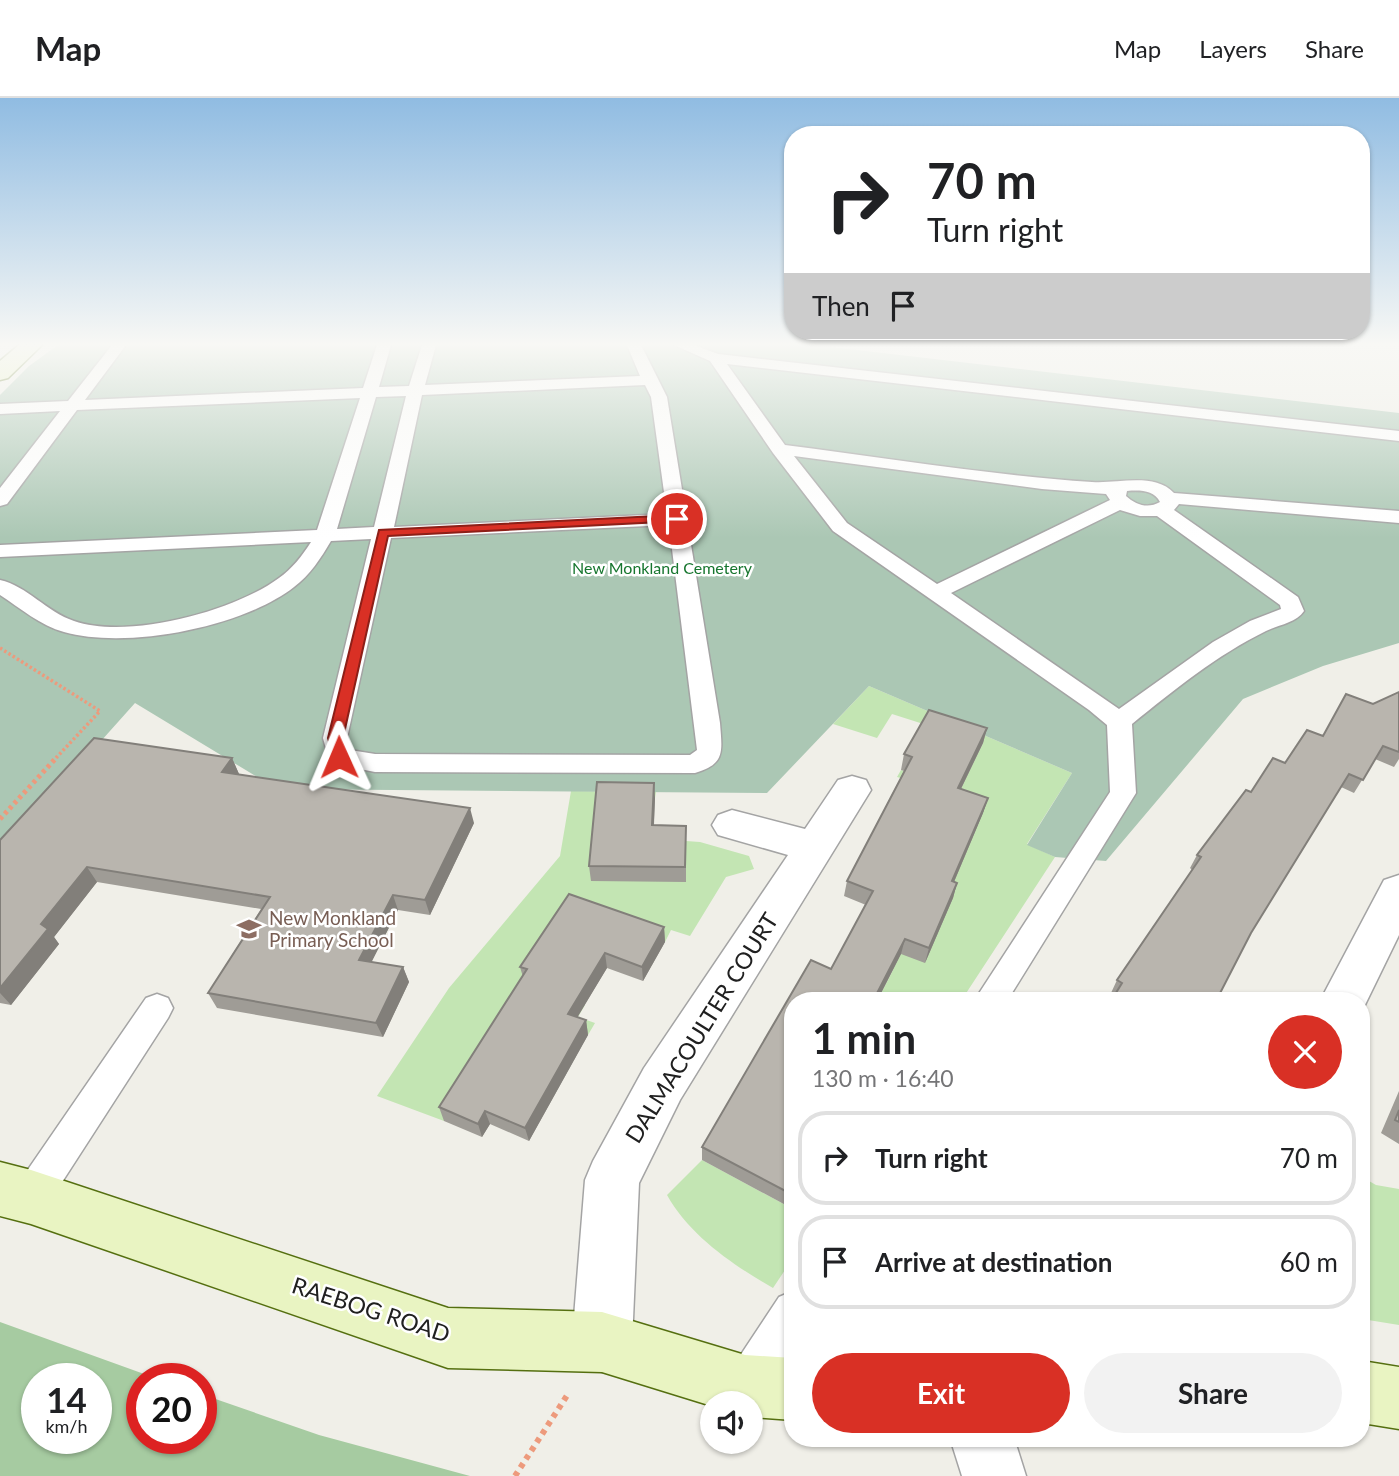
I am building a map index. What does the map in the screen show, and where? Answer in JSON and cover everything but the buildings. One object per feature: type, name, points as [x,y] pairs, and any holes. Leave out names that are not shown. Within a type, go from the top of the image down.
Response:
[{"type":"main road","name":"RAEBOG ROAD","points":[[16,1193],[448,1338],[602,1342],[769,1387]]},
{"type":"main road","points":[[1370,1393],[1399,1398]]},
{"type":"street","name":"DALMACOULTER COURT","points":[[602,1342],[611,1180],[662,1084],[852,790]]},
{"type":"street","points":[[732,825],[815,847]]},
{"type":"street","points":[[1348,992],[1399,892]]},
{"type":"street","points":[[985,1447],[994,1476]]},
{"type":"lane","points":[[0,500],[68,409]]},
{"type":"lane","points":[[0,586],[70,627],[102,631],[182,624],[218,616],[284,584],[311,560],[325,535],[362,409]]},
{"type":"lane","points":[[411,409],[335,738],[339,757],[375,763],[695,764],[710,754],[708,723],[661,409]]},
{"type":"lane","points":[[751,409],[840,527],[1098,704],[1119,722],[1123,793],[996,992]]},
{"type":"lane","points":[[1165,409],[1399,436]]},
{"type":"lane","points":[[779,449],[1119,496]]},
{"type":"lane","points":[[934,593],[1119,496],[1129,485],[1147,486],[1162,492],[1165,504],[1290,602],[1293,611],[1279,620],[1260,625],[1180,673],[1119,722]]},
{"type":"lane","points":[[1165,504],[1399,517]]},
{"type":"lane","points":[[0,551],[677,519]]},
{"type":"lane","points":[[16,1193],[66,1149],[157,1008]]},
{"type":"lane","points":[[769,1387],[784,1340]]},
{"type":"path","points":[[0,648],[100,711],[0,819]]},
{"type":"path","points":[[515,1476],[602,1342]]},
{"type":"green space","name":"New Monkland Cemetery","points":[[0,409],[1367,409],[1399,413],[1399,643],[1323,666],[1243,699],[1106,861],[1055,857],[1027,845],[1072,773],[869,686],[767,793],[277,789],[135,703],[0,854]]},
{"type":"green space","points":[[869,686],[1072,773],[1027,844],[1055,857],[967,992],[882,992],[893,970],[860,945],[904,779],[897,777],[901,770],[960,790],[983,743],[892,714],[877,738],[833,724]]},
{"type":"green space","points":[[571,791],[656,792],[655,798],[591,881],[686,841],[700,842],[749,856],[754,869],[726,877],[690,936],[671,930],[665,942],[571,909],[585,1005],[578,1017],[595,1023],[588,1035],[516,1008],[444,1121],[377,1096],[449,988],[560,856]]},
{"type":"green space","points":[[702,1160],[784,1204],[784,1272],[773,1288],[743,1270],[700,1236],[667,1195]]},
{"type":"green space","points":[[1370,1182],[1399,1189],[1399,1325],[1370,1320]]},
{"type":"green space","points":[[0,1322],[126,1367],[126,1454],[217,1454],[217,1400],[319,1435],[470,1476],[0,1476]]},
{"type":"place","name":"New Monkland Primary School","points":[[249,929]]},
{"type":"route","points":[[339,757],[335,738],[383,533],[677,519]]}]
